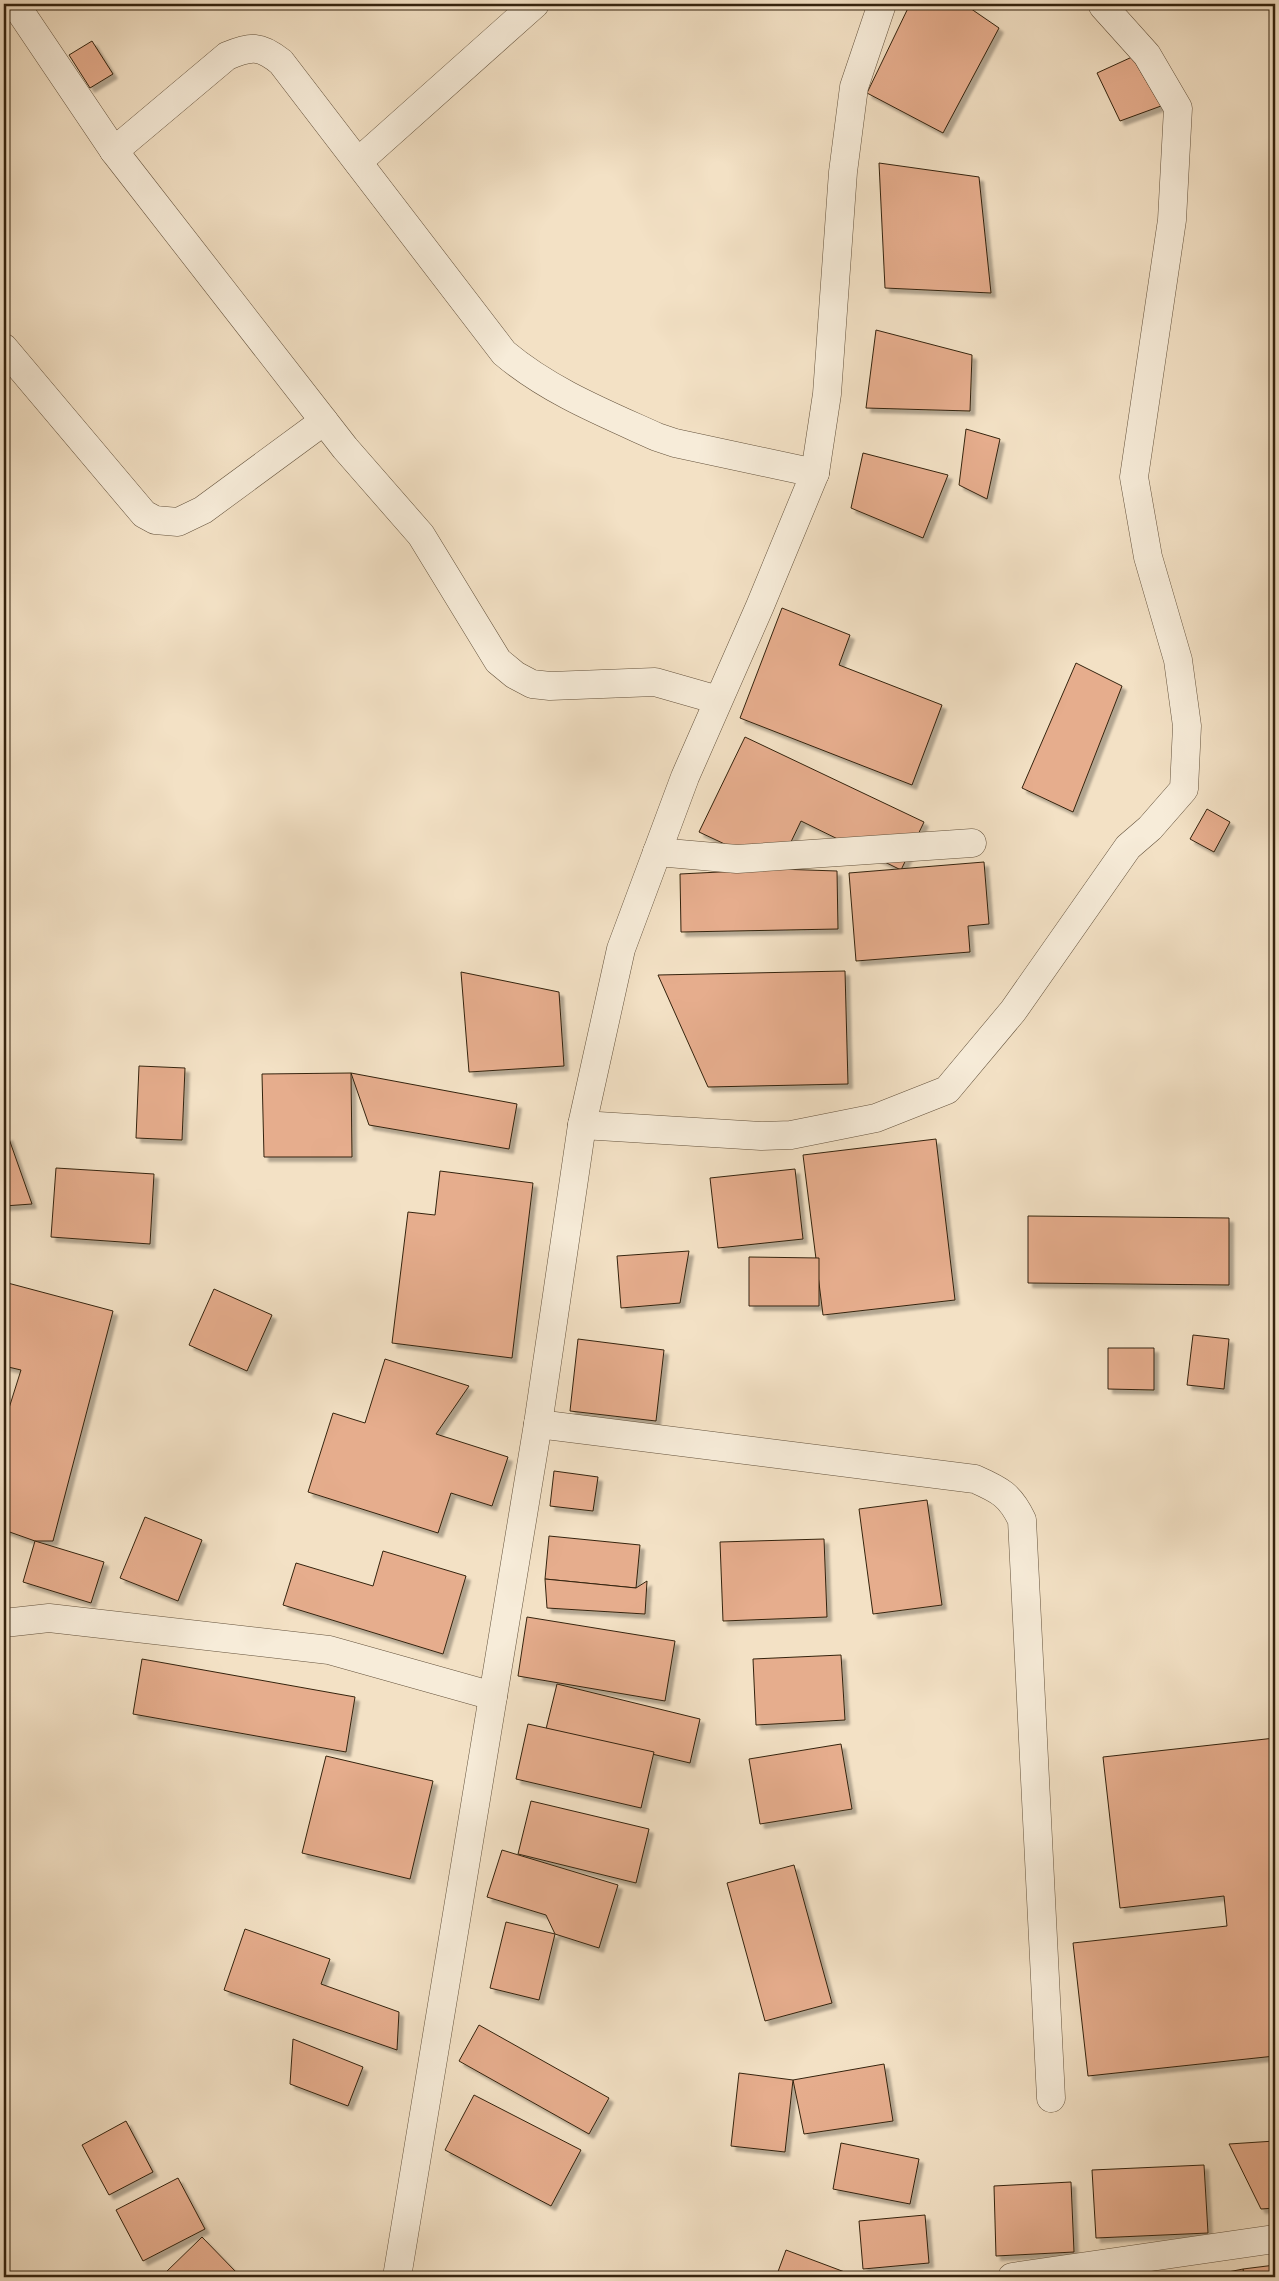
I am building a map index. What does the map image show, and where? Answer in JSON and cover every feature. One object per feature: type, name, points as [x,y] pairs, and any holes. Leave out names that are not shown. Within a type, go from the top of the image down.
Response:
[{"type":"street","points":[[15,4],[114,152],[324,421],[421,536],[498,661],[515,676],[532,684],[550,686],[655,682],[718,700]]},
{"type":"street","points":[[358,162],[534,4]]},
{"type":"street","points":[[397,2277],[538,1424],[582,1125],[621,949],[684,777],[760,606],[815,473],[827,394],[843,172],[854,87],[882,4]]},
{"type":"street","points":[[582,1125],[761,1136],[791,1135],[876,1118],[947,1090],[1013,1011],[1128,847],[1150,828],[1184,789],[1187,726],[1178,660],[1148,557],[1134,478],[1172,220],[1178,108],[1147,55],[1103,6]]},
{"type":"street","points":[[114,152],[227,56],[243,49],[258,48],[280,62],[504,353],[524,370],[546,385],[657,437],[675,443],[815,473]]},
{"type":"street","points":[[4,348],[144,514],[155,520],[178,522],[203,510],[324,421]]},
{"type":"street","points":[[657,852],[737,859],[972,844]]},
{"type":"street","points":[[538,1424],[975,1479],[999,1489],[1014,1503],[1022,1520],[1051,2098]]},
{"type":"street","points":[[4,1623],[49,1618],[329,1650],[493,1696]]},
{"type":"street","points":[[1012,2277],[1275,2239]]},
{"type":"building","points":[[910,4],[964,4],[999,28],[943,133],[867,93]]},
{"type":"building","points":[[92,41],[113,74],[90,88],[69,55]]},
{"type":"building","points":[[1132,57],[1161,106],[1120,121],[1097,73]]},
{"type":"building","points":[[879,163],[979,177],[991,293],[885,288]]},
{"type":"building","points":[[876,330],[972,355],[970,411],[866,408]]},
{"type":"building","points":[[966,429],[1000,439],[987,499],[959,485]]},
{"type":"building","points":[[863,453],[948,475],[923,538],[851,508]]},
{"type":"building","points":[[782,608],[850,635],[839,665],[942,705],[912,785],[740,718]]},
{"type":"building","points":[[1076,663],[1122,686],[1073,812],[1022,788]]},
{"type":"building","points":[[745,737],[924,822],[901,870],[801,821],[778,869],[699,832]]},
{"type":"building","points":[[1207,809],[1230,822],[1214,852],[1190,839]]},
{"type":"building","points":[[984,862],[989,924],[968,926],[970,952],[856,961],[849,873]]},
{"type":"building","points":[[778,869],[837,871],[838,929],[681,932],[680,874]]},
{"type":"building","points":[[845,971],[848,1084],[708,1087],[658,975]]},
{"type":"building","points":[[461,972],[559,992],[564,1066],[469,1072]]},
{"type":"building","points":[[139,1066],[185,1068],[182,1140],[136,1138]]},
{"type":"building","points":[[351,1073],[517,1104],[509,1149],[369,1125]]},
{"type":"building","points":[[351,1073],[352,1157],[264,1157],[262,1074]]},
{"type":"building","points":[[8,1136],[32,1204],[4,1206],[4,1138]]},
{"type":"building","points":[[936,1139],[955,1300],[823,1315],[803,1155]]},
{"type":"building","points":[[56,1168],[154,1174],[150,1244],[51,1237]]},
{"type":"building","points":[[795,1169],[803,1239],[718,1248],[710,1178]]},
{"type":"building","points":[[440,1171],[533,1183],[512,1358],[392,1343],[408,1212],[435,1215]]},
{"type":"building","points":[[1028,1216],[1229,1218],[1229,1285],[1028,1283]]},
{"type":"building","points":[[689,1251],[680,1303],[621,1308],[617,1256]]},
{"type":"building","points":[[749,1257],[819,1258],[819,1306],[749,1306]]},
{"type":"building","points":[[4,1282],[113,1311],[53,1541],[35,1541],[4,1530],[4,1424],[21,1370],[4,1366]]},
{"type":"building","points":[[214,1289],[272,1315],[247,1371],[189,1345]]},
{"type":"building","points":[[1193,1335],[1229,1339],[1224,1389],[1187,1385]]},
{"type":"building","points":[[578,1339],[664,1350],[656,1421],[570,1411]]},
{"type":"building","points":[[1108,1348],[1154,1348],[1154,1390],[1108,1389]]},
{"type":"building","points":[[385,1359],[469,1386],[436,1434],[508,1457],[492,1506],[451,1493],[438,1533],[308,1492],[333,1413],[365,1423]]},
{"type":"building","points":[[554,1471],[598,1477],[593,1511],[550,1506]]},
{"type":"building","points":[[927,1500],[942,1605],[873,1614],[859,1509]]},
{"type":"building","points":[[145,1517],[202,1540],[178,1601],[120,1578]]},
{"type":"building","points":[[549,1536],[640,1545],[636,1588],[545,1579]]},
{"type":"building","points":[[824,1539],[827,1617],[723,1621],[720,1542]]},
{"type":"building","points":[[35,1541],[104,1562],[91,1603],[23,1582]]},
{"type":"building","points":[[383,1551],[466,1576],[443,1654],[283,1605],[296,1563],[373,1586]]},
{"type":"building","points":[[545,1579],[636,1588],[647,1581],[645,1614],[547,1608]]},
{"type":"building","points":[[527,1617],[675,1641],[665,1701],[518,1676]]},
{"type":"building","points":[[841,1655],[845,1720],[756,1725],[753,1659]]},
{"type":"building","points":[[142,1659],[355,1697],[346,1752],[133,1714]]},
{"type":"building","points":[[557,1684],[700,1719],[690,1763],[546,1729]]},
{"type":"building","points":[[528,1724],[654,1752],[641,1808],[516,1779]]},
{"type":"building","points":[[1275,1738],[1275,2056],[1088,2076],[1073,1943],[1227,1926],[1224,1896],[1120,1908],[1103,1757]]},
{"type":"building","points":[[841,1744],[852,1809],[760,1824],[749,1759]]},
{"type":"building","points":[[326,1756],[433,1781],[410,1879],[302,1853]]},
{"type":"building","points":[[531,1801],[649,1829],[636,1883],[518,1854]]},
{"type":"building","points":[[502,1850],[618,1885],[599,1948],[555,1934],[546,1915],[487,1897]]},
{"type":"building","points":[[794,1865],[832,2003],[765,2021],[727,1883]]},
{"type":"building","points":[[506,1922],[555,1934],[539,2000],[490,1988]]},
{"type":"building","points":[[245,1929],[330,1959],[321,1984],[399,2012],[397,2050],[224,1990]]},
{"type":"building","points":[[479,2025],[609,2098],[589,2134],[459,2061]]},
{"type":"building","points":[[293,2039],[363,2067],[348,2106],[290,2084]]},
{"type":"building","points":[[884,2064],[893,2121],[804,2134],[793,2080]]},
{"type":"building","points":[[739,2073],[793,2080],[785,2152],[731,2146]]},
{"type":"building","points":[[474,2095],[581,2150],[551,2206],[445,2150]]},
{"type":"building","points":[[126,2121],[153,2172],[109,2195],[82,2145]]},
{"type":"building","points":[[1275,2141],[1275,2208],[1261,2209],[1229,2144]]},
{"type":"building","points":[[841,2143],[919,2159],[910,2204],[833,2189]]},
{"type":"building","points":[[1204,2165],[1208,2233],[1096,2238],[1092,2170]]},
{"type":"building","points":[[178,2178],[205,2229],[143,2261],[116,2210]]},
{"type":"building","points":[[1071,2182],[1074,2252],[996,2256],[994,2186]]},
{"type":"building","points":[[925,2215],[929,2263],[863,2269],[859,2221]]},
{"type":"building","points":[[202,2237],[236,2272],[231,2277],[169,2277],[165,2273]]},
{"type":"building","points":[[786,2250],[858,2277],[776,2277]]},
{"type":"building","points":[[1275,2265],[1275,2277],[1244,2277],[1243,2269]]},
{"type":"building","points":[[1243,2269],[1244,2277],[1203,2277]]},
{"type":"building","points":[[1143,2273],[1143,2277],[1108,2277]]}]
